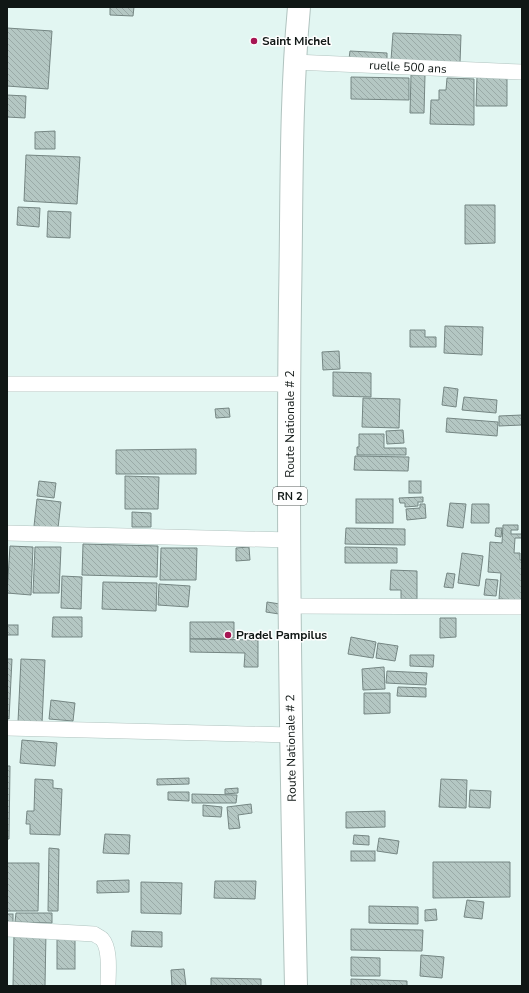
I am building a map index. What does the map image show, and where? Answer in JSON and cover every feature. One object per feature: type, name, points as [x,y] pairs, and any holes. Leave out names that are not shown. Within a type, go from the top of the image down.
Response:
[{"type":"main road","name":"Route Nationale # 2","points":[[296,986],[290,735],[289,384],[294,62],[299,7]]},
{"type":"street","name":"ruelle 500 ans","points":[[294,62],[522,72]]},
{"type":"street","points":[[7,384],[289,384]]},
{"type":"street","points":[[7,533],[290,540]]},
{"type":"street","points":[[290,606],[522,606]]},
{"type":"street","points":[[7,728],[290,735]]},
{"type":"street","points":[[7,929],[94,934],[102,938],[107,946],[108,953],[108,986]]},
{"type":"building","points":[[110,7],[134,7],[133,16],[110,15]]},
{"type":"building","points":[[7,28],[52,31],[48,89],[7,86]]},
{"type":"building","points":[[393,33],[461,35],[460,63],[391,60]]},
{"type":"building","points":[[350,51],[387,53],[387,61],[349,59]]},
{"type":"building","points":[[411,75],[425,75],[424,113],[410,113]]},
{"type":"building","points":[[477,76],[507,77],[507,106],[476,106]]},
{"type":"building","points":[[351,77],[409,78],[409,100],[351,99]]},
{"type":"building","points":[[447,78],[474,79],[474,125],[430,124],[431,100],[439,100],[439,90],[446,90]]},
{"type":"building","points":[[7,95],[26,96],[25,118],[7,117]]},
{"type":"building","points":[[55,131],[55,149],[35,149],[35,132]]},
{"type":"building","points":[[26,155],[80,157],[77,204],[24,201]]},
{"type":"building","points":[[465,205],[495,205],[495,243],[465,244]]},
{"type":"building","points":[[18,207],[40,208],[39,227],[17,225]]},
{"type":"building","points":[[48,211],[71,212],[70,238],[47,237]]},
{"type":"building","points":[[445,326],[483,327],[482,355],[444,353]]},
{"type":"building","points":[[410,330],[425,330],[425,337],[436,337],[436,347],[410,347]]},
{"type":"building","points":[[339,351],[340,369],[323,370],[322,352]]},
{"type":"building","points":[[333,372],[371,373],[371,397],[333,396]]},
{"type":"building","points":[[444,387],[458,389],[456,407],[442,405]]},
{"type":"building","points":[[464,397],[497,400],[496,413],[462,410]]},
{"type":"building","points":[[363,398],[400,399],[399,428],[362,427]]},
{"type":"building","points":[[229,408],[230,417],[216,418],[215,409]]},
{"type":"building","points":[[522,415],[522,425],[499,426],[499,416]]},
{"type":"building","points":[[447,418],[498,422],[497,436],[446,432]]},
{"type":"building","points":[[403,430],[404,443],[387,444],[386,431]]},
{"type":"building","points":[[359,434],[384,434],[384,448],[406,448],[406,455],[357,455],[357,447],[359,447]]},
{"type":"building","points":[[196,449],[196,474],[116,474],[116,450]]},
{"type":"building","points":[[355,456],[409,457],[408,471],[354,470]]},
{"type":"building","points":[[125,476],[159,477],[158,509],[125,509]]},
{"type":"building","points":[[39,481],[56,483],[54,498],[37,496]]},
{"type":"building","points":[[409,481],[421,481],[421,493],[409,493]]},
{"type":"building","points":[[423,497],[423,502],[418,502],[418,506],[405,507],[405,503],[400,503],[399,498]]},
{"type":"building","points":[[37,499],[61,502],[58,528],[34,526]]},
{"type":"building","points":[[356,499],[393,499],[393,523],[356,523]]},
{"type":"building","points":[[450,503],[466,504],[463,528],[447,526]]},
{"type":"building","points":[[420,504],[425,504],[426,518],[407,520],[406,509],[420,508]]},
{"type":"building","points":[[472,504],[489,504],[489,523],[471,523]]},
{"type":"building","points":[[132,512],[151,513],[151,527],[132,527]]},
{"type":"building","points":[[503,525],[518,525],[518,530],[511,530],[511,534],[522,534],[522,538],[515,538],[514,553],[520,553],[520,560],[522,560],[522,600],[499,599],[501,573],[488,572],[490,542],[502,543]]},
{"type":"building","points":[[346,528],[405,529],[405,545],[345,544]]},
{"type":"building","points":[[496,528],[502,528],[501,537],[495,536]]},
{"type":"building","points":[[83,544],[158,546],[157,577],[82,575]]},
{"type":"building","points":[[10,546],[33,547],[31,595],[7,593]]},
{"type":"building","points":[[35,547],[61,547],[59,593],[33,593]]},
{"type":"building","points":[[249,547],[250,560],[236,561],[236,548]]},
{"type":"building","points":[[345,547],[397,548],[397,563],[345,563]]},
{"type":"building","points":[[161,548],[197,548],[196,580],[160,580]]},
{"type":"building","points":[[462,553],[483,556],[479,586],[458,583]]},
{"type":"building","points":[[391,570],[417,571],[417,599],[401,599],[401,590],[390,590]]},
{"type":"building","points":[[447,573],[455,574],[453,588],[444,587]]},
{"type":"building","points":[[62,576],[82,577],[81,609],[61,608]]},
{"type":"building","points":[[486,579],[498,580],[496,596],[484,595]]},
{"type":"building","points":[[103,582],[157,583],[156,611],[102,609]]},
{"type":"building","points":[[159,584],[190,586],[188,607],[158,605]]},
{"type":"building","points":[[267,602],[280,604],[279,614],[266,612]]},
{"type":"building","points":[[53,617],[82,617],[82,637],[52,637]]},
{"type":"building","points":[[440,618],[456,618],[456,637],[440,638]]},
{"type":"building","points":[[190,622],[234,622],[234,638],[190,639]]},
{"type":"building","points":[[7,625],[18,625],[18,635],[7,635]]},
{"type":"building","points":[[351,637],[376,642],[373,658],[348,654]]},
{"type":"building","points":[[190,639],[258,640],[258,667],[244,667],[245,653],[190,652]]},
{"type":"building","points":[[378,643],[398,646],[395,661],[376,658]]},
{"type":"building","points":[[410,655],[434,655],[433,667],[410,666]]},
{"type":"building","points":[[7,659],[12,659],[9,719],[7,718]]},
{"type":"building","points":[[21,659],[45,660],[42,723],[18,722]]},
{"type":"building","points":[[384,667],[385,689],[363,690],[362,669]]},
{"type":"building","points":[[387,671],[427,673],[426,685],[386,683]]},
{"type":"building","points":[[398,687],[426,688],[426,697],[397,696]]},
{"type":"building","points":[[364,693],[390,693],[390,713],[364,714]]},
{"type":"building","points":[[51,700],[75,703],[73,721],[49,719]]},
{"type":"building","points":[[22,740],[57,743],[55,766],[20,763]]},
{"type":"building","points":[[7,766],[10,766],[9,839],[7,839]]},
{"type":"building","points":[[189,778],[189,784],[157,785],[157,779]]},
{"type":"building","points":[[35,779],[53,780],[53,788],[62,789],[60,835],[30,834],[30,824],[26,824],[27,811],[34,811]]},
{"type":"building","points":[[441,779],[467,780],[466,808],[439,807]]},
{"type":"building","points":[[238,788],[238,793],[225,794],[225,789]]},
{"type":"building","points":[[470,790],[491,791],[490,808],[469,807]]},
{"type":"building","points":[[168,792],[189,792],[189,801],[168,800]]},
{"type":"building","points":[[192,794],[237,795],[236,803],[192,803]]},
{"type":"building","points":[[251,804],[252,813],[238,815],[240,828],[229,829],[227,807]]},
{"type":"building","points":[[203,805],[222,807],[221,817],[203,816]]},
{"type":"building","points":[[385,811],[385,827],[346,828],[346,812]]},
{"type":"building","points":[[105,834],[130,835],[129,854],[103,853]]},
{"type":"building","points":[[354,835],[369,836],[369,845],[353,844]]},
{"type":"building","points":[[379,838],[399,841],[397,854],[377,851]]},
{"type":"building","points":[[49,848],[59,849],[58,911],[48,911]]},
{"type":"building","points":[[351,851],[375,851],[375,861],[351,861]]},
{"type":"building","points":[[433,862],[510,862],[510,897],[433,898]]},
{"type":"building","points":[[7,863],[39,863],[38,911],[7,911]]},
{"type":"building","points":[[129,880],[129,892],[97,893],[97,881]]},
{"type":"building","points":[[215,881],[256,881],[255,899],[214,898]]},
{"type":"building","points":[[141,882],[182,883],[181,914],[141,913]]},
{"type":"building","points":[[467,900],[484,902],[482,919],[464,917]]},
{"type":"building","points":[[369,906],[418,907],[418,924],[369,923]]},
{"type":"building","points":[[436,909],[437,920],[425,921],[425,910]]},
{"type":"building","points":[[16,913],[52,913],[52,923],[15,922]]},
{"type":"building","points":[[7,914],[13,914],[13,922],[7,922]]},
{"type":"building","points":[[351,929],[423,930],[422,951],[351,950]]},
{"type":"building","points":[[132,931],[162,932],[162,947],[131,946]]},
{"type":"building","points":[[14,932],[46,932],[45,986],[13,986]]},
{"type":"building","points":[[57,936],[75,936],[75,969],[57,969]]},
{"type":"building","points":[[421,955],[444,957],[442,978],[420,976]]},
{"type":"building","points":[[351,957],[380,958],[380,976],[351,976]]},
{"type":"building","points":[[184,969],[186,986],[172,986],[171,970]]},
{"type":"building","points":[[211,978],[261,979],[261,986],[211,986]]},
{"type":"building","points":[[351,979],[407,981],[407,986],[351,986]]},
{"type":"place","name":"Saint Michel","points":[[254,41]]},
{"type":"place","name":"Pradel Pampilus","points":[[228,635]]}]
